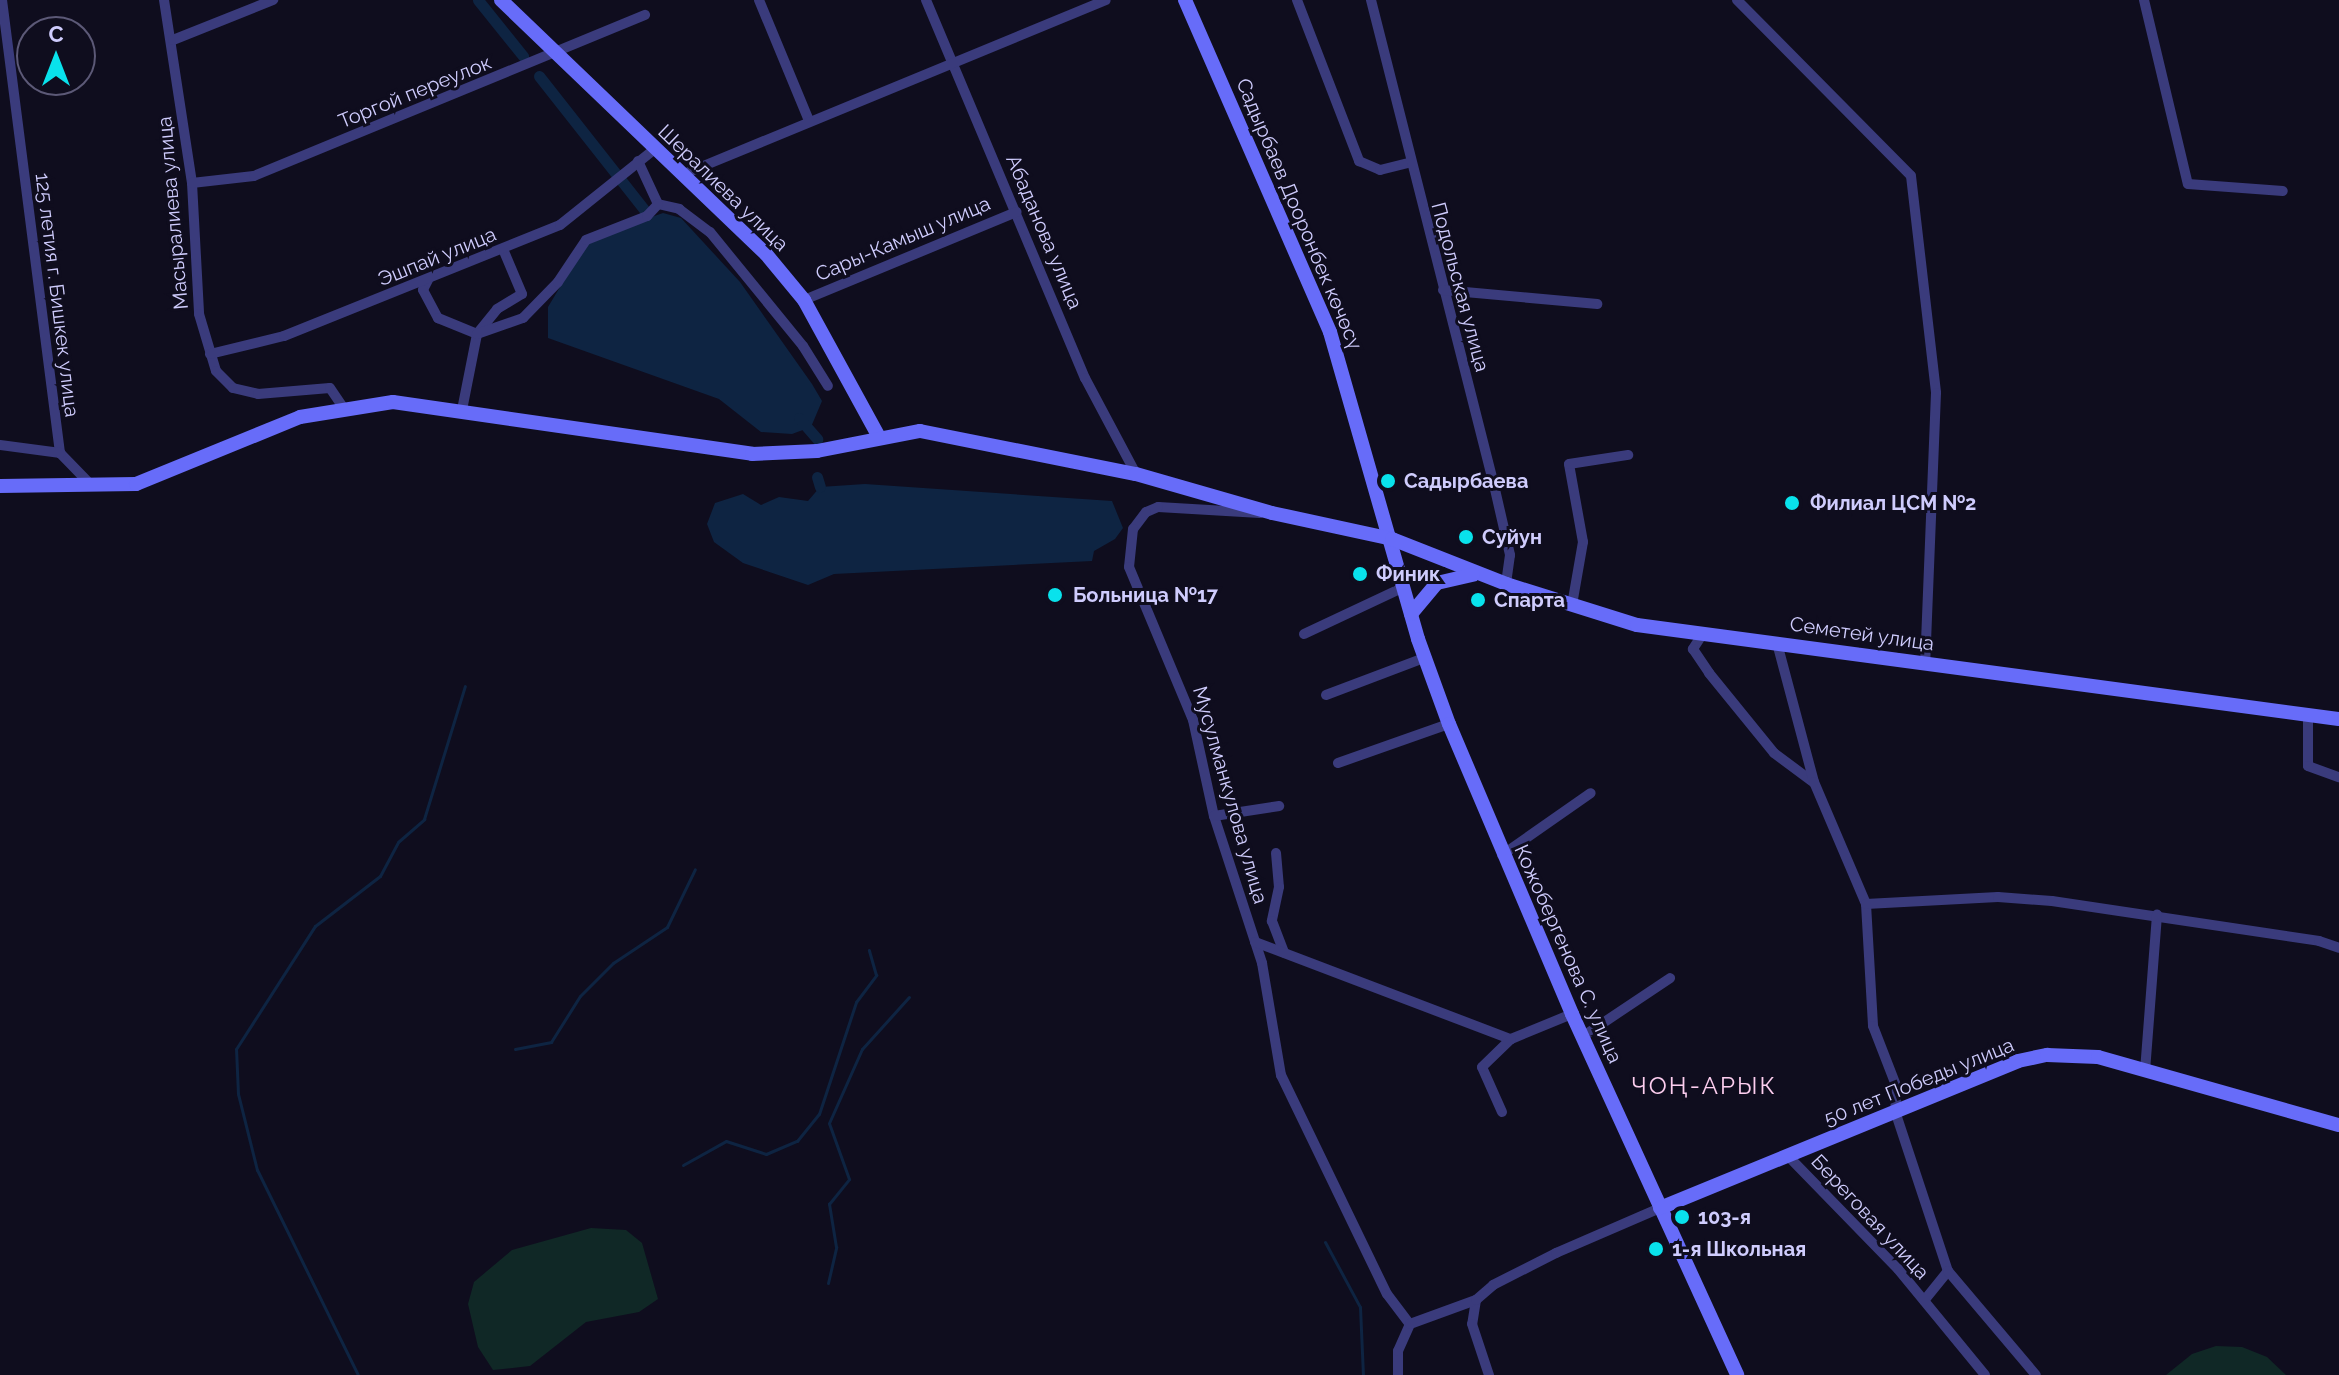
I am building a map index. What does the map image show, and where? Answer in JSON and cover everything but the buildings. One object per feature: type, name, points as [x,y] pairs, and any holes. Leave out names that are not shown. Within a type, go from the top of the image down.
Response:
[{"type":"main road","name":"Шералиева улица","points":[[501,0],[553,54],[744,231],[804,300],[878,435]]},
{"type":"main road","name":"Садырбаев Дооронбек көчөсү","points":[[1185,0],[1330,332],[1392,539]]},
{"type":"main road","name":"Семетей улица","points":[[92,487],[153,479],[251,435],[343,407],[393,402],[752,454],[817,451],[878,435],[947,434],[1136,474],[1272,513],[1392,539],[1506,584],[1637,625],[2339,719]]},
{"type":"main road","points":[[0,486],[92,487]]},
{"type":"main road","name":"Кожобергенова С. улица","points":[[1392,539],[1424,658],[1502,855],[1737,1375]]},
{"type":"main road","points":[[1411,614],[1437,583],[1481,574]]},
{"type":"main road","name":"50 лет Победы улица","points":[[1660,1208],[1790,1158],[2018,1061],[2047,1055],[2098,1057],[2339,1125]]},
{"type":"street","name":"125 летия г. Бишкек улица","points":[[2,0],[60,453]]},
{"type":"street","name":"Масыралиева улица","points":[[164,0],[173,40],[192,183],[199,314],[210,354],[223,381],[233,388],[274,393],[320,385],[339,395],[343,407]]},
{"type":"street","points":[[173,40],[273,0]]},
{"type":"street","points":[[759,0],[809,121]]},
{"type":"street","name":"Абаданова улица","points":[[926,0],[1085,378],[1136,474]]},
{"type":"street","points":[[684,174],[953,60],[1106,0]]},
{"type":"street","points":[[1297,0],[1359,161],[1380,170],[1409,163]]},
{"type":"street","name":"Подольская улица","points":[[1371,0],[1409,163],[1510,555],[1506,584]]},
{"type":"street","points":[[1737,0],[1911,176],[1936,393],[1925,662]]},
{"type":"street","points":[[2144,0],[2188,184],[2283,191]]},
{"type":"street","name":"Торгой переулок","points":[[192,183],[254,176],[645,15]]},
{"type":"street","name":"Эшпай улица","points":[[210,354],[284,336],[560,225],[655,149]]},
{"type":"street","points":[[638,161],[658,204]]},
{"type":"street","points":[[428,280],[423,290],[438,318],[477,334],[523,318],[558,282],[586,240],[647,216],[658,204]]},
{"type":"street","points":[[658,204],[679,209],[710,232],[789,327],[828,386]]},
{"type":"street","name":"Сары-Камыш улица","points":[[804,300],[1016,212]]},
{"type":"street","points":[[462,410],[477,334],[497,309],[522,294],[503,249]]},
{"type":"street","points":[[1443,290],[1597,304]]},
{"type":"street","points":[[0,445],[60,453],[92,487]]},
{"type":"street","points":[[1572,605],[1583,542],[1569,464],[1628,455]]},
{"type":"street","name":"Мусулманкулова улица","points":[[1272,513],[1158,507],[1138,519],[1130,539],[1134,585],[1193,720],[1214,816],[1255,942],[1281,1075],[1387,1294],[1410,1324]]},
{"type":"street","points":[[1304,634],[1404,587]]},
{"type":"street","points":[[1702,635],[1693,649],[1709,673],[1774,753],[1814,782]]},
{"type":"street","name":"Береговая улица","points":[[1777,643],[1814,782],[1866,904],[1872,941],[1868,992],[1873,1026],[1897,1088],[1895,1111],[1948,1271],[2036,1375]]},
{"type":"street","points":[[1326,695],[1424,658]]},
{"type":"street","points":[[2308,716],[2308,766],[2339,777]]},
{"type":"street","points":[[1338,763],[1449,724]]},
{"type":"street","points":[[1502,855],[1591,793]]},
{"type":"street","points":[[1214,816],[1279,806]]},
{"type":"street","points":[[1276,853],[1279,887],[1272,921],[1284,953]]},
{"type":"street","points":[[1866,904],[1998,897],[2157,914],[2339,948]]},
{"type":"street","points":[[2145,1071],[2157,914]]},
{"type":"street","points":[[1255,942],[1511,1039]]},
{"type":"street","points":[[1582,1037],[1670,978]]},
{"type":"street","points":[[1502,1112],[1482,1067],[1511,1039],[1572,1014]]},
{"type":"street","name":"Береговая улица","points":[[1790,1158],[1924,1301],[1985,1375]]},
{"type":"street","points":[[1398,1375],[1398,1351],[1410,1324],[1476,1300],[1493,1285],[1556,1253],[1660,1208]]},
{"type":"street","name":"Береговая улица","points":[[1924,1301],[1948,1271]]},
{"type":"street","points":[[1476,1300],[1472,1324],[1489,1375]]},
{"type":"green space","points":[[591,1228],[626,1230],[642,1243],[658,1299],[639,1312],[586,1322],[530,1366],[493,1370],[478,1347],[468,1304],[474,1282],[512,1250]]},
{"type":"green space","points":[[2216,1346],[2242,1347],[2267,1357],[2286,1375],[2166,1375],[2192,1354]]},
{"type":"water","points":[[663,213],[681,218],[740,282],[812,384],[822,401],[811,427],[792,434],[761,432],[719,399],[548,338],[548,307],[584,247],[601,235]]},
{"type":"water","points":[[865,484],[1112,501],[1123,528],[1115,539],[1094,551],[1092,561],[834,574],[808,585],[743,563],[714,542],[707,524],[715,503],[743,494],[761,505],[779,497],[808,501],[820,487]]},
{"type":"waterway","points":[[478,0],[523,56]]},
{"type":"waterway","points":[[539,76],[646,212]]},
{"type":"waterway","points":[[799,418],[817,439]]},
{"type":"waterway","points":[[817,477],[820,487]]},
{"type":"waterway","points":[[358,1375],[257,1170],[238,1094],[236,1049],[315,926],[380,876],[398,842],[424,819],[465,686]]},
{"type":"waterway","points":[[515,1049],[551,1042],[580,996],[613,963],[667,927],[695,869]]},
{"type":"waterway","points":[[683,1165],[726,1141],[766,1154],[797,1141],[819,1114],[856,1002],[876,975],[869,950]]},
{"type":"waterway","points":[[828,1283],[836,1247],[829,1204],[849,1179],[829,1123],[862,1049],[909,997]]},
{"type":"waterway","points":[[1325,1242],[1360,1307],[1363,1375]]},
{"type":"place","name":"Садырбаева","points":[[1388,481]]},
{"type":"place","name":"Филиал ЦСМ №2","points":[[1792,503]]},
{"type":"place","name":"Суйун","points":[[1466,537]]},
{"type":"place","name":"Финик","points":[[1360,574]]},
{"type":"place","name":"Больница №17","points":[[1055,595]]},
{"type":"place","name":"Спарта","points":[[1478,600]]},
{"type":"place","name":"103-я","points":[[1682,1217]]},
{"type":"place","name":"1-я Школьная","points":[[1656,1249]]},
{"type":"district","name":"ЧОҢ-АРЫК","points":[[1704,1086]]}]
